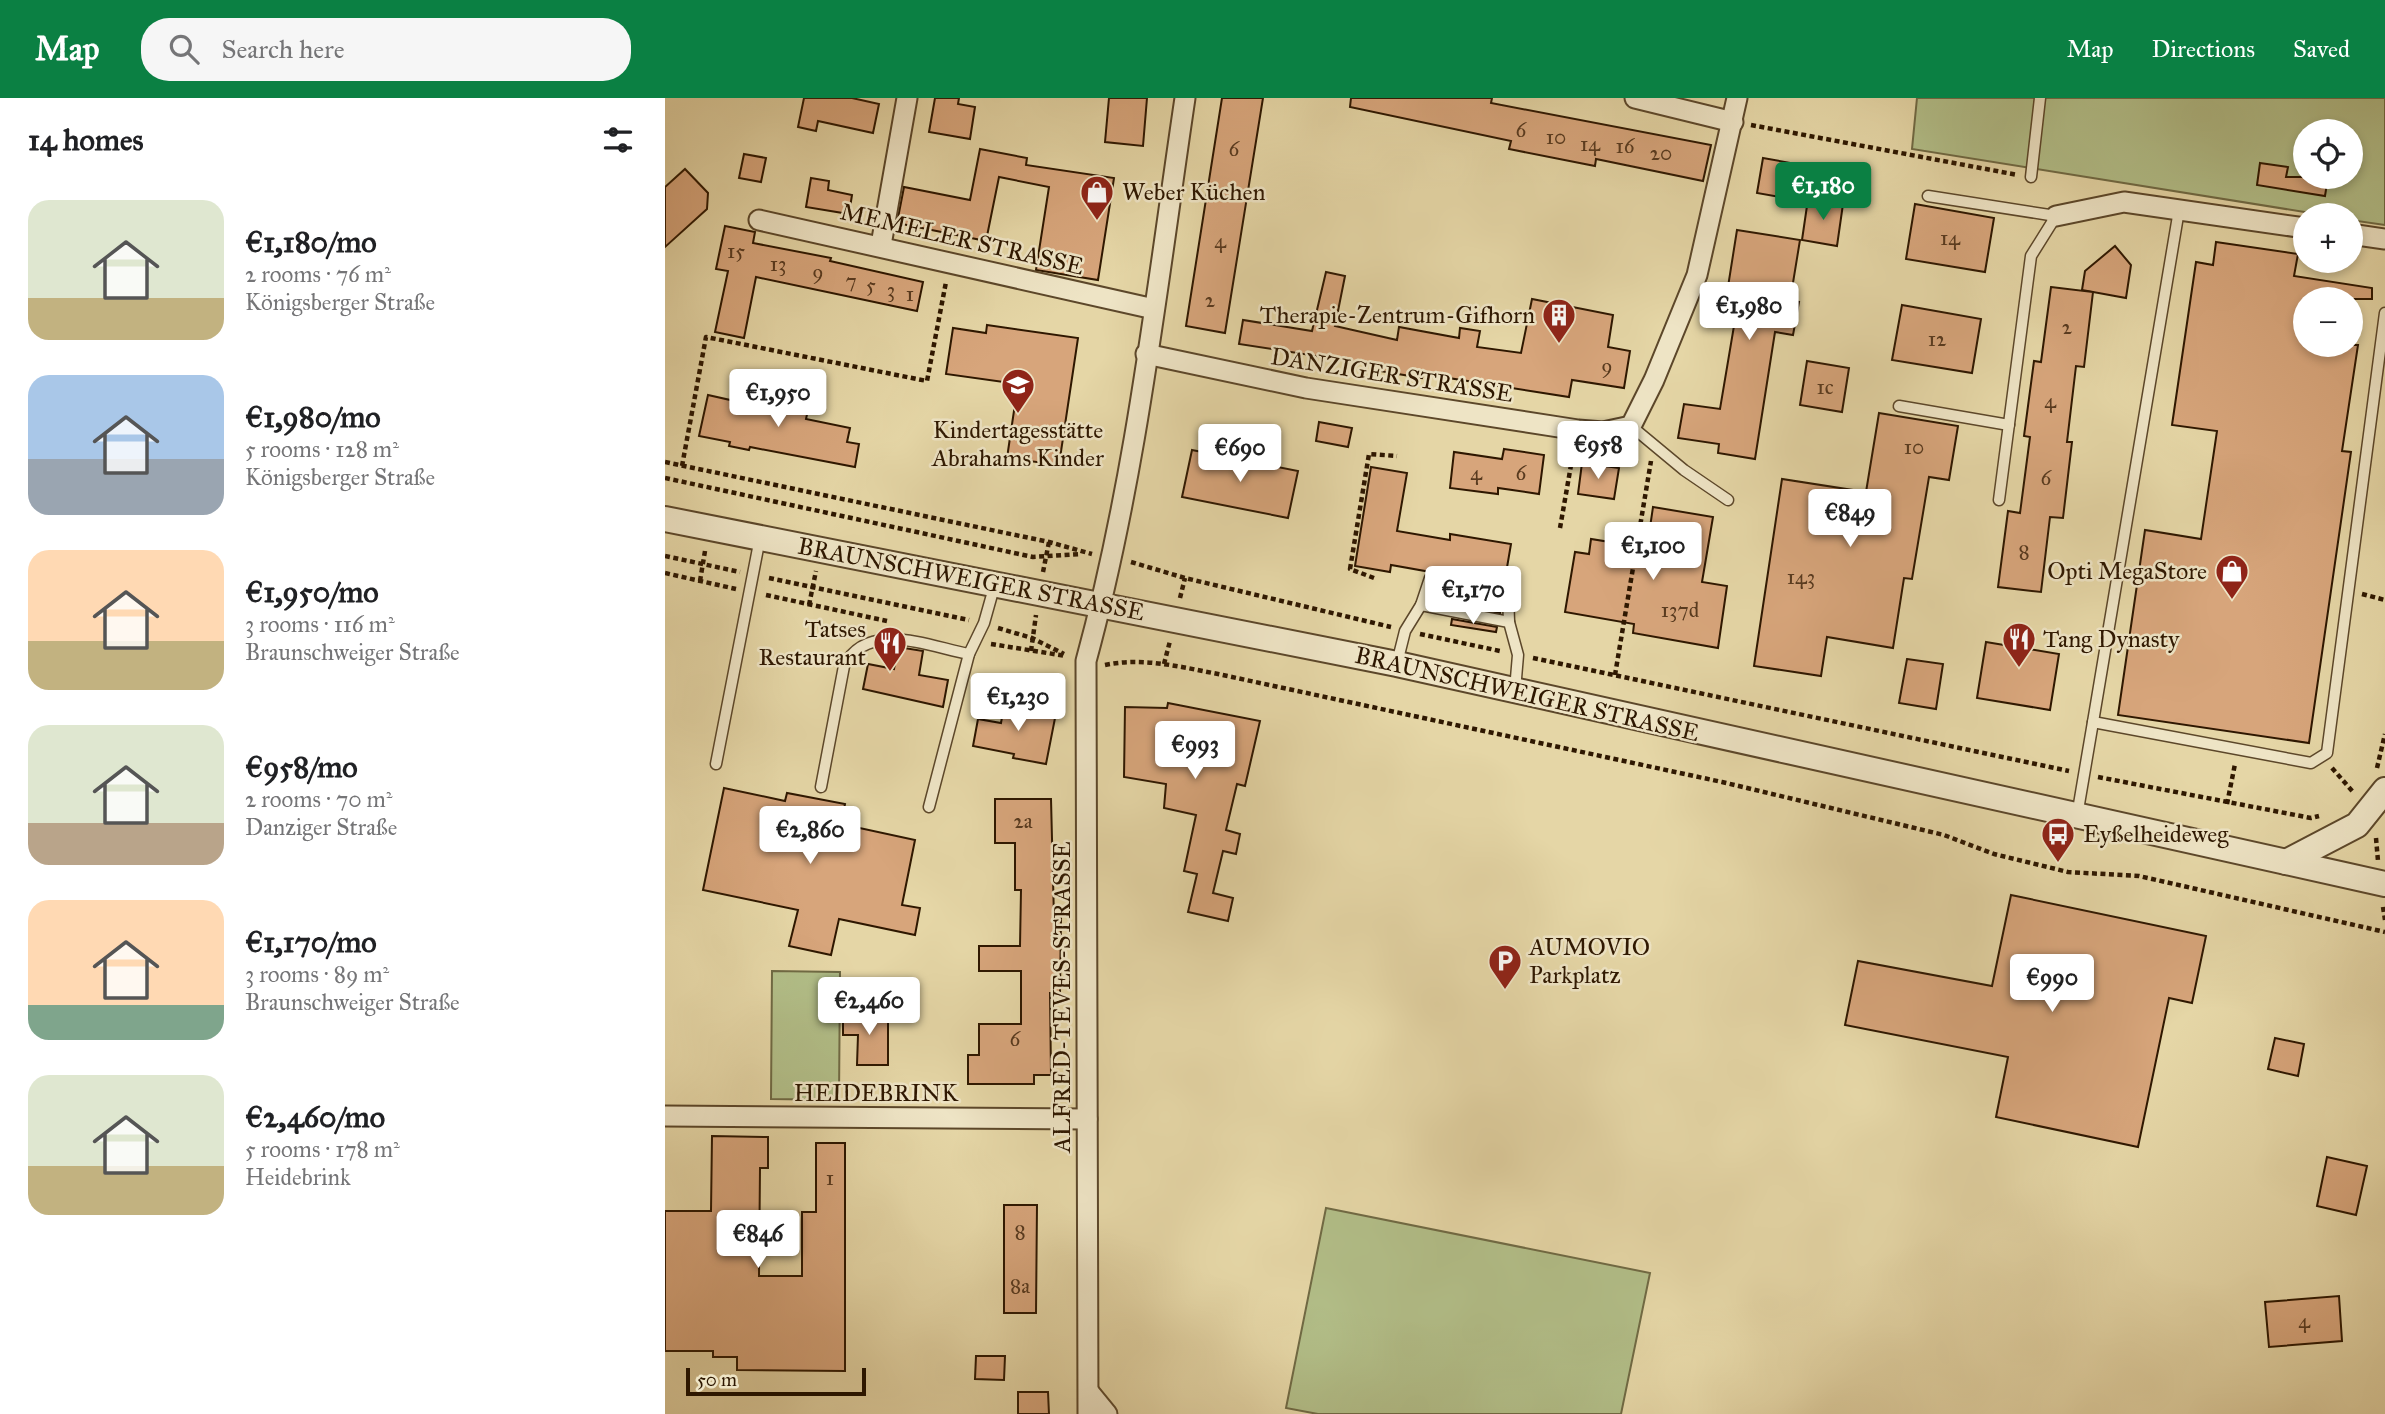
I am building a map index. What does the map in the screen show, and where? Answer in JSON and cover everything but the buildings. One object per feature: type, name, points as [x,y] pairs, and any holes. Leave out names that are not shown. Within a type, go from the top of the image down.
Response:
[{"type":"street","points":[[881,246],[907,98]]},
{"type":"street","name":"ALFRED-TEVES-STRASSE","points":[[1088,1414],[1086,661],[1101,604],[1154,309],[1185,98]]},
{"type":"street","points":[[1635,98],[1733,122]]},
{"type":"street","points":[[1630,426],[1654,380],[1697,275],[1737,98]]},
{"type":"street","points":[[2056,216],[2124,202],[2293,226]]},
{"type":"street","name":"MEMELER STRASSE","points":[[759,220],[1154,309]]},
{"type":"street","points":[[2363,236],[2385,239]]},
{"type":"street","name":"DANZIGER STRASSE","points":[[1146,354],[1306,388],[1578,430],[1603,432],[1630,426]]},
{"type":"street","name":"BRAUNSCHWEIGER STRASSE","points":[[665,519],[1397,664],[2385,884]]},
{"type":"street","points":[[2286,862],[2357,825],[2385,790]]},
{"type":"street","name":"HEIDEBRINK","points":[[665,1116],[1087,1119]]},
{"type":"street","points":[[1089,1392],[1107,1414]]},
{"type":"lane","points":[[2031,177],[2040,98]]},
{"type":"lane","points":[[1928,196],[2056,216],[2031,256],[1999,499]]},
{"type":"lane","points":[[2077,816],[2179,210]]},
{"type":"lane","points":[[2093,722],[2311,763],[2327,753],[2385,313]]},
{"type":"lane","points":[[1899,406],[2009,425]]},
{"type":"lane","points":[[1630,426],[1653,446],[1728,499]]},
{"type":"lane","points":[[716,764],[760,538]]},
{"type":"lane","points":[[1397,664],[1405,631],[1420,606],[1430,578],[1508,593],[1509,622],[1518,654],[1515,690]]},
{"type":"lane","points":[[929,807],[969,654],[984,623],[995,583]]},
{"type":"lane","points":[[1420,606],[1509,622]]},
{"type":"lane","points":[[821,787],[844,666],[849,656],[888,638],[969,654]]},
{"type":"path","points":[[1733,122],[2031,177]]},
{"type":"path","points":[[682,466],[706,337],[927,382],[950,261]]},
{"type":"path","points":[[1559,528],[1578,430]]},
{"type":"path","points":[[1615,675],[1653,446]]},
{"type":"path","points":[[1374,578],[1350,569],[1369,454],[1397,456]]},
{"type":"path","points":[[665,462],[1049,542],[1085,553],[1033,557],[665,478]]},
{"type":"path","points":[[700,581],[710,527]]},
{"type":"path","points":[[1046,557],[1049,542]]},
{"type":"path","points":[[810,605],[820,549]]},
{"type":"path","points":[[665,556],[984,623],[1032,639],[1068,656],[976,640]]},
{"type":"path","points":[[1128,561],[1185,578],[1405,631],[2227,804],[2311,818],[2321,816]]},
{"type":"path","points":[[665,573],[899,624]]},
{"type":"path","points":[[1031,651],[1032,639]]},
{"type":"path","points":[[1103,665],[1123,661],[1164,664],[1218,674],[1722,782],[1944,835],[1994,854],[2068,872],[2139,876],[2385,932]]},
{"type":"path","points":[[2227,804],[2238,751]]},
{"type":"path","points":[[2321,757],[2357,798],[2349,803]]},
{"type":"green space","points":[[1917,98],[2385,98],[2385,225],[2363,222],[2363,203],[2293,203],[2293,210],[1912,149]]},
{"type":"green space","points":[[772,971],[840,972],[839,1100],[771,1099]]},
{"type":"green space","points":[[1326,1208],[1650,1273],[1621,1414],[1318,1414],[1286,1408]]},
{"type":"place","name":"Weber Küchen","points":[[1097,222]]},
{"type":"place","name":"Therapie-Zentrum-Gifhorn","points":[[1559,345]]},
{"type":"place","name":"Kindertagesstätte Abrahams Kinder","points":[[1018,415]]},
{"type":"place","name":"Opti MegaStore","points":[[2232,601]]},
{"type":"place","name":"Tang Dynasty","points":[[2019,669]]},
{"type":"place","name":"Tatses Restaurant","points":[[890,673]]},
{"type":"place","name":"Eyßelheideweg","points":[[2058,864]]},
{"type":"place","name":"AUMOVIO Parkplatz","points":[[1505,991]]}]
